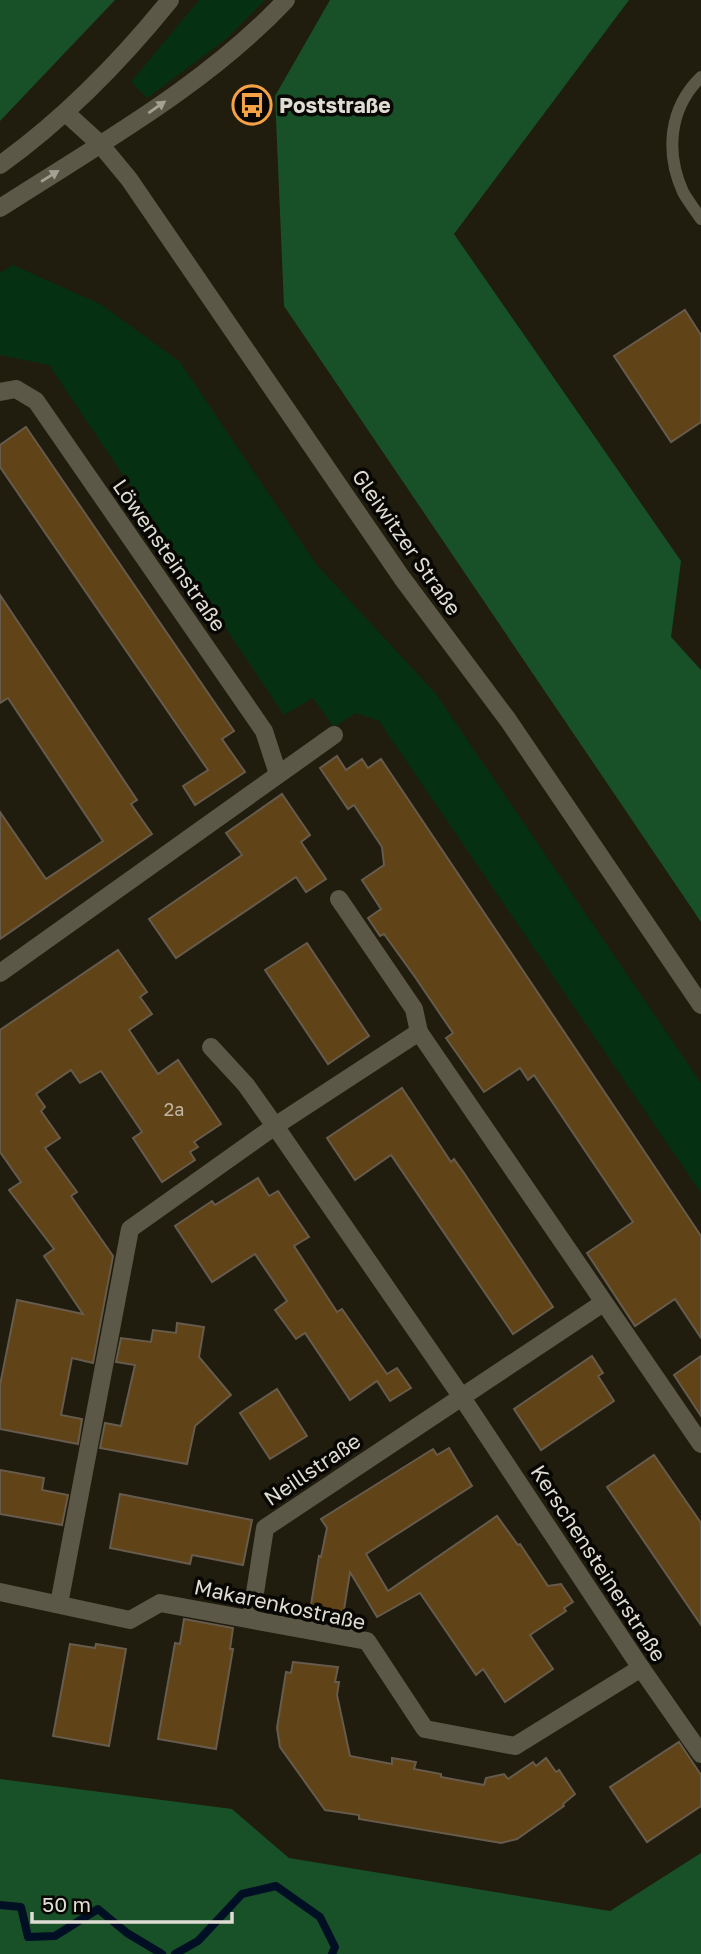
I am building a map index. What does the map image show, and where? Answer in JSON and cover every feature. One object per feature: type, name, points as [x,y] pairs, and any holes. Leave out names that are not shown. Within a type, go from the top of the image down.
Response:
[{"type":"street","points":[[0,165],[66,113],[110,70],[170,0]]},
{"type":"street","points":[[0,208],[144,116],[227,56],[286,0]]},
{"type":"street","name":"Gleiwitzer Straße","points":[[66,113],[100,144],[141,196],[402,578],[508,720],[701,1005]]},
{"type":"street","name":"Löwensteinstraße","points":[[0,392],[16,389],[36,401],[264,730],[278,774]]},
{"type":"street","points":[[0,973],[334,736]]},
{"type":"street","points":[[339,899],[414,1009],[419,1032],[701,1444]]},
{"type":"street","points":[[59,1604],[130,1229],[275,1125],[419,1032]]},
{"type":"street","name":"Kerschensteinerstraße","points":[[211,1047],[246,1085],[275,1125],[701,1754]]},
{"type":"street","points":[[461,1396],[603,1303]]},
{"type":"street","name":"Neillstraße","points":[[251,1619],[265,1528],[461,1396]]},
{"type":"street","name":"Makarenkostraße","points":[[0,1592],[130,1620],[160,1603],[367,1641],[425,1729],[516,1745],[641,1668]]},
{"type":"lane","points":[[701,77],[688,90],[674,120],[671,154],[683,192],[701,219]]},
{"type":"green space","points":[[0,0],[115,0],[0,121]]},
{"type":"green space","points":[[199,0],[265,0],[225,40],[147,98],[131,82]]},
{"type":"green space","points":[[330,0],[629,0],[454,234],[681,561],[671,637],[701,670],[701,922],[284,306],[275,96]]},
{"type":"green space","points":[[13,265],[102,305],[180,362],[316,564],[436,694],[701,1083],[701,1193],[379,721],[356,713],[334,727],[313,698],[284,715],[49,365],[0,355],[0,273]]},
{"type":"green space","points":[[0,1779],[232,1809],[289,1858],[610,1911],[701,1853],[701,1954],[0,1954]]},
{"type":"building","points":[[685,310],[701,335],[701,422],[671,442],[614,356]]},
{"type":"building","points":[[26,427],[234,731],[222,739],[245,772],[195,805],[183,786],[208,770],[0,467],[0,445]]},
{"type":"building","points":[[0,595],[137,800],[131,804],[152,834],[0,939],[0,812],[46,879],[103,841],[8,698],[0,703]]},
{"type":"building","points":[[337,756],[346,770],[362,759],[368,768],[381,759],[701,1236],[701,1338],[675,1299],[635,1326],[587,1253],[633,1222],[534,1075],[528,1080],[520,1068],[484,1092],[446,1038],[453,1033],[384,934],[380,936],[368,918],[381,909],[362,880],[384,865],[382,847],[354,805],[348,809],[320,768]]},
{"type":"building","points":[[282,794],[310,835],[301,842],[326,879],[306,892],[296,877],[176,958],[149,919],[242,855],[226,833]]},
{"type":"building","points":[[307,943],[369,1036],[328,1064],[265,970]]},
{"type":"building","points":[[118,950],[147,992],[140,997],[152,1014],[129,1030],[158,1074],[178,1060],[221,1124],[194,1142],[198,1147],[190,1152],[195,1160],[162,1182],[133,1138],[142,1132],[101,1071],[80,1083],[71,1070],[36,1094],[45,1107],[41,1111],[60,1138],[45,1148],[77,1192],[71,1196],[113,1256],[93,1363],[72,1358],[61,1415],[82,1419],[78,1444],[0,1429],[0,1385],[17,1300],[83,1314],[44,1256],[54,1249],[9,1190],[21,1182],[0,1152],[0,1030]]},
{"type":"building","points":[[402,1088],[451,1162],[454,1159],[464,1173],[553,1307],[513,1334],[391,1155],[355,1180],[327,1138]]},
{"type":"building","points":[[258,1178],[269,1196],[278,1191],[309,1237],[294,1246],[337,1312],[342,1309],[387,1374],[397,1368],[411,1388],[390,1401],[377,1381],[350,1400],[305,1333],[296,1339],[275,1310],[287,1301],[255,1254],[212,1282],[175,1226],[212,1201],[215,1205]]},
{"type":"building","points":[[177,1323],[204,1327],[199,1357],[231,1395],[195,1426],[187,1464],[100,1448],[105,1423],[121,1426],[135,1365],[116,1362],[121,1338],[151,1342],[153,1330],[176,1333]]},
{"type":"building","points":[[592,1356],[603,1373],[598,1376],[614,1401],[541,1450],[514,1409]]},
{"type":"building","points":[[701,1356],[701,1416],[674,1375]]},
{"type":"building","points":[[277,1389],[307,1436],[270,1459],[240,1413]]},
{"type":"building","points":[[449,1448],[472,1486],[366,1554],[388,1591],[497,1516],[518,1545],[520,1544],[548,1586],[561,1584],[573,1602],[564,1608],[566,1611],[530,1635],[553,1669],[505,1702],[483,1669],[476,1675],[420,1593],[377,1617],[350,1572],[342,1622],[309,1617],[319,1556],[321,1557],[327,1528],[321,1519],[433,1449],[437,1455]]},
{"type":"building","points":[[654,1455],[701,1523],[701,1625],[607,1487]]},
{"type":"building","points":[[0,1470],[44,1478],[42,1490],[68,1495],[62,1525],[0,1514]]},
{"type":"building","points":[[120,1494],[252,1520],[243,1565],[192,1555],[190,1564],[110,1548]]},
{"type":"building","points":[[184,1619],[233,1628],[230,1649],[233,1649],[216,1749],[158,1739],[175,1643],[180,1644]]},
{"type":"building","points":[[70,1644],[95,1648],[96,1644],[126,1649],[109,1746],[53,1736]]},
{"type":"building","points":[[293,1662],[338,1667],[335,1682],[339,1682],[337,1695],[350,1756],[392,1764],[392,1758],[416,1762],[414,1769],[484,1785],[486,1778],[504,1774],[508,1779],[533,1762],[536,1766],[546,1758],[556,1772],[559,1770],[575,1794],[564,1806],[517,1839],[501,1843],[359,1819],[359,1815],[325,1810],[280,1747],[277,1728],[286,1672],[291,1673]]},
{"type":"building","points":[[679,1742],[701,1775],[701,1806],[647,1842],[610,1787]]},
{"type":"waterway","points":[[175,1954],[198,1941],[242,1894],[276,1886],[320,1917],[335,1947],[332,1954]]},
{"type":"waterway","points":[[0,1905],[21,1907],[28,1937],[55,1936],[98,1909],[127,1933],[162,1954]]},
{"type":"place","name":"Poststraße","points":[[252,105]]}]
